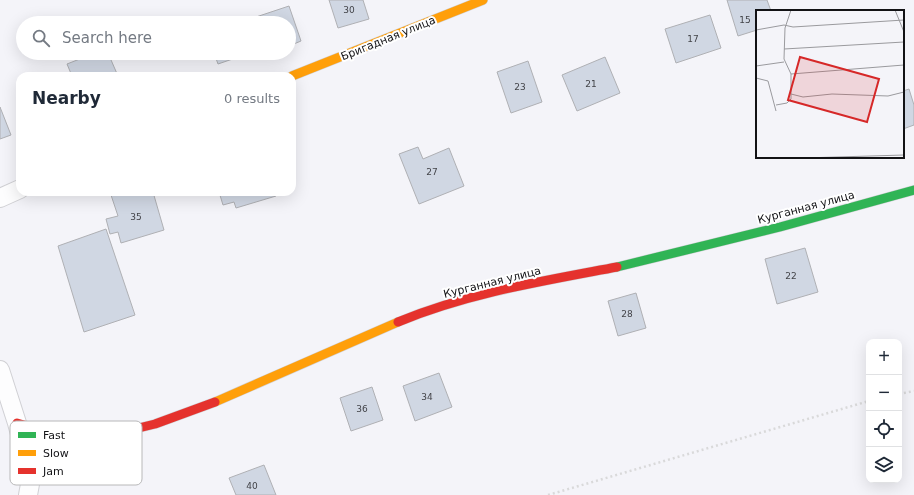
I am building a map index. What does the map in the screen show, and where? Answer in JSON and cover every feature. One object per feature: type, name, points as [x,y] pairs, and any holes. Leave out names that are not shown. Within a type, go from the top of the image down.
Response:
[{"type":"street","name":"Бригадная улица","points":[[296,74],[484,0]]},
{"type":"street","name":"Курганная улица","points":[[142,427],[207,405],[404,320],[459,300],[543,281],[633,264],[780,227],[914,190]]},
{"type":"street","points":[[0,198],[16,191]]},
{"type":"street","points":[[0,370],[16,421]]},
{"type":"street","points":[[28,495],[30,485]]},
{"type":"path","points":[[902,393],[914,391]]},
{"type":"path","points":[[548,495],[866,403]]},
{"type":"building","points":[[329,0],[363,0],[369,19],[338,28]]},
{"type":"building","points":[[727,0],[767,0],[771,10],[756,10],[756,30],[738,36]]},
{"type":"building","points":[[289,6],[292,16],[259,16]]},
{"type":"building","points":[[710,15],[721,48],[676,63],[665,29]]},
{"type":"building","points":[[296,26],[301,41],[296,43]]},
{"type":"building","points":[[605,57],[620,93],[577,111],[562,75]]},
{"type":"building","points":[[77,60],[111,60],[116,72],[70,72],[67,64]]},
{"type":"building","points":[[217,60],[230,60],[218,64]]},
{"type":"building","points":[[528,61],[542,102],[511,113],[497,72]]},
{"type":"building","points":[[909,89],[914,105],[914,125],[904,129],[904,91]]},
{"type":"building","points":[[0,107],[11,135],[0,139]]},
{"type":"building","points":[[418,147],[423,159],[449,148],[464,186],[419,204],[399,154]]},
{"type":"building","points":[[111,196],[154,196],[164,230],[121,243],[118,232],[110,234],[106,219],[118,216]]},
{"type":"building","points":[[220,196],[276,196],[236,208],[234,202],[223,205]]},
{"type":"building","points":[[106,229],[135,315],[84,332],[58,246]]},
{"type":"building","points":[[805,248],[818,292],[777,304],[765,259]]},
{"type":"building","points":[[636,293],[646,328],[618,336],[608,301]]},
{"type":"building","points":[[439,373],[452,407],[415,421],[403,386]]},
{"type":"building","points":[[372,387],[383,420],[351,431],[340,398]]},
{"type":"building","points":[[264,465],[276,495],[236,495],[229,478]]},
{"type":"traffic: fast","points":[[617,267],[780,227],[914,190]]},
{"type":"traffic: slow","points":[[296,74],[483,0]]},
{"type":"traffic: slow","points":[[215,402],[398,322]]},
{"type":"traffic: jam","points":[[398,322],[451,303],[506,289],[617,267]]},
{"type":"traffic: jam","points":[[142,427],[155,424],[215,402]]}]
